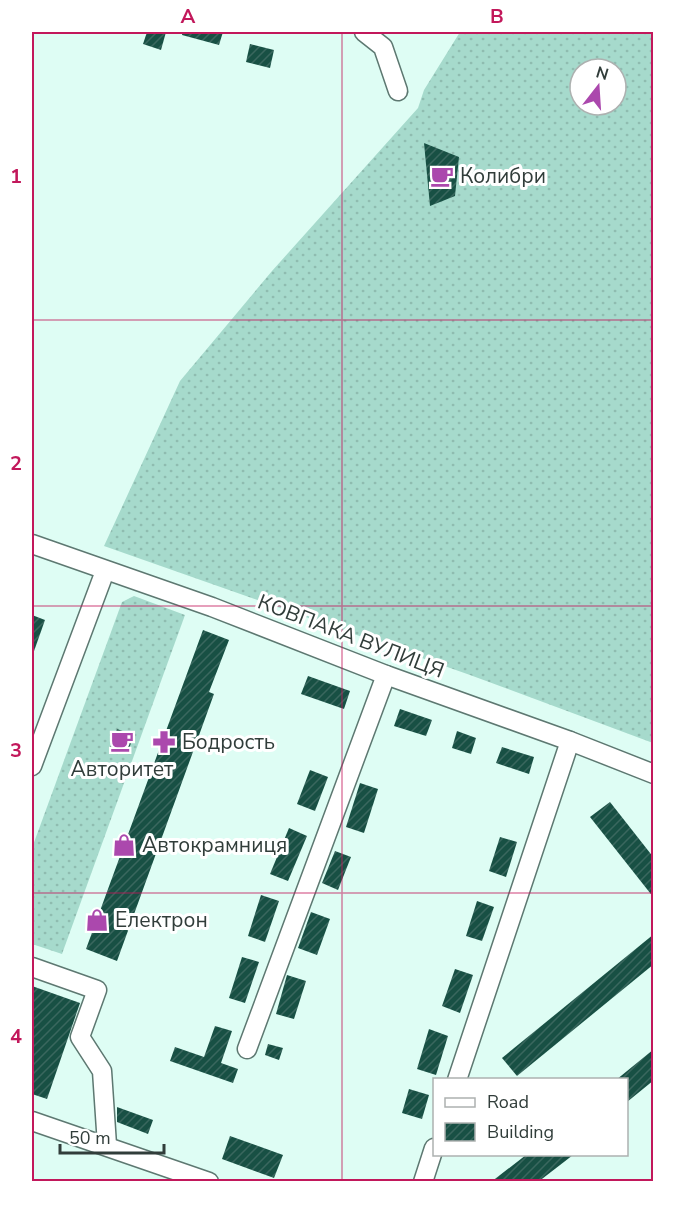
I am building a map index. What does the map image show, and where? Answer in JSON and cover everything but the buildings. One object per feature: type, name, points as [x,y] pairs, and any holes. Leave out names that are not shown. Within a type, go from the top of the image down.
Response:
[{"type":"street","points":[[364,32],[383,47],[398,91]]},
{"type":"street","name":"КОВПАКА ВУЛИЦЯ","points":[[32,544],[212,607],[386,675],[570,741],[654,774]]},
{"type":"street","points":[[32,766],[105,571]]},
{"type":"street","points":[[247,1049],[386,675]]},
{"type":"street","points":[[459,1078],[570,741]]},
{"type":"street","points":[[32,967],[97,990],[80,1037],[102,1071],[107,1145]]},
{"type":"street","points":[[32,1121],[107,1145],[208,1182]]},
{"type":"street","points":[[423,1182],[433,1154]]},
{"type":"green space","points":[[460,32],[653,32],[653,743],[470,675],[104,546],[180,381],[272,271],[418,108],[424,90]]},
{"type":"green space","points":[[134,596],[185,615],[62,954],[32,944],[32,848],[122,602]]},
{"type":"place","name":"Колибри","points":[[442,176]]},
{"type":"place","name":"Авторитет","points":[[122,741]]},
{"type":"place","name":"Бодрость","points":[[164,742]]},
{"type":"place","name":"Автокрамниця","points":[[124,845]]},
{"type":"place","name":"Електрон","points":[[97,920]]}]
